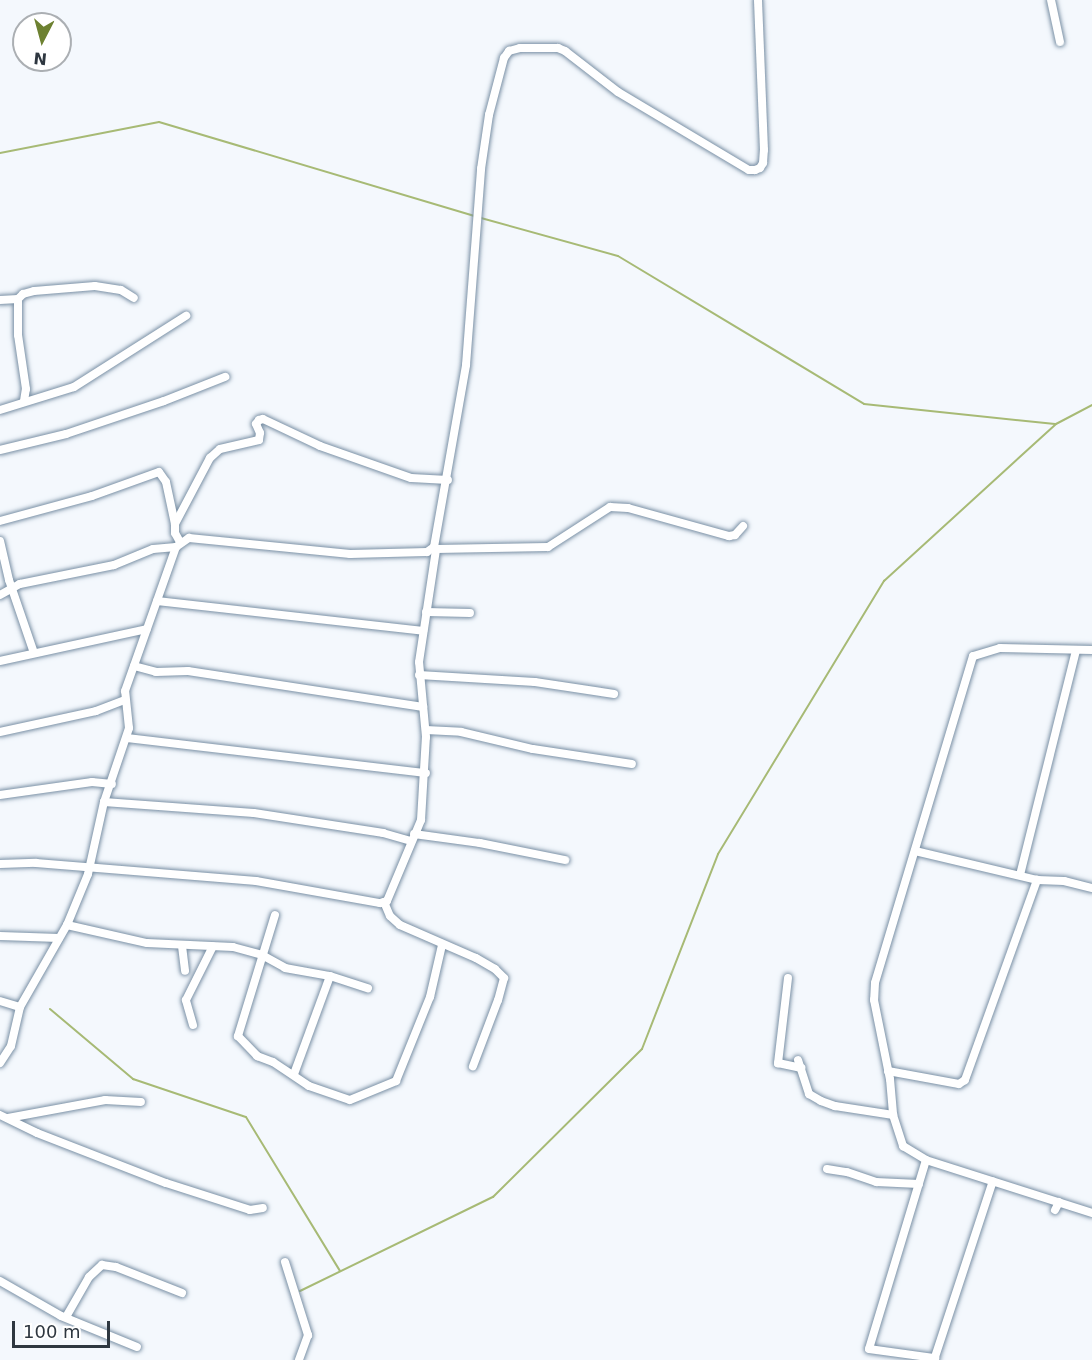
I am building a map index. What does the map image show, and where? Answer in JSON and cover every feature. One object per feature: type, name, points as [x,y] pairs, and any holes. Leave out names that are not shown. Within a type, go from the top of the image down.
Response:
[{"type":"street","points":[[0,864],[36,863],[256,881],[384,902],[389,899],[421,819],[426,773],[426,730],[419,675],[423,631],[466,365],[482,169],[489,115],[500,66],[509,51],[520,48],[558,48],[618,92],[749,170],[755,170],[763,163],[764,150],[759,0]]},
{"type":"street","points":[[1051,0],[1060,42]]},
{"type":"street","points":[[0,300],[18,299],[34,291],[95,286],[121,290],[134,298]]},
{"type":"street","points":[[18,299],[18,335],[26,389],[24,401]]},
{"type":"street","points":[[0,410],[74,387],[186,316]]},
{"type":"street","points":[[0,450],[66,434],[164,401],[225,376]]},
{"type":"street","points":[[175,524],[210,458],[220,449],[258,440],[260,433],[256,424],[263,419],[320,446],[358,457],[391,471],[425,480],[448,480]]},
{"type":"street","points":[[0,521],[92,496],[159,472],[166,482],[178,544],[125,692],[130,721],[127,738],[104,802],[90,869],[67,925],[20,1007],[11,1046],[0,1063]]},
{"type":"street","points":[[0,594],[20,584],[114,565],[153,549],[178,544],[189,538],[350,554],[427,552],[435,548],[548,547],[610,507],[628,508],[729,536],[735,535],[743,526]]},
{"type":"street","points":[[0,542],[12,588],[34,653]]},
{"type":"street","points":[[157,601],[423,631]]},
{"type":"street","points":[[426,612],[470,613]]},
{"type":"street","points":[[0,661],[147,629]]},
{"type":"street","points":[[1092,650],[1000,648],[973,656],[875,983],[876,1019],[888,1071],[893,1115],[903,1146],[926,1161],[993,1181],[1057,1206],[1092,1213]]},
{"type":"street","points":[[1020,875],[1051,742],[1076,651]]},
{"type":"street","points":[[134,666],[156,672],[188,671],[423,707]]},
{"type":"street","points":[[419,675],[535,682],[614,694]]},
{"type":"street","points":[[0,732],[96,711],[125,700]]},
{"type":"street","points":[[426,730],[461,732],[533,749],[632,764]]},
{"type":"street","points":[[127,738],[426,773]]},
{"type":"street","points":[[0,795],[92,782],[112,784]]},
{"type":"street","points":[[104,802],[254,813],[413,838],[480,843],[565,860]]},
{"type":"street","points":[[915,851],[1037,880],[1064,881],[1092,888]]},
{"type":"street","points":[[888,1071],[959,1084],[965,1080],[1037,880]]},
{"type":"street","points":[[384,902],[390,916],[400,925],[476,958],[495,969],[504,978],[498,1000],[472,1066]]},
{"type":"street","points":[[275,915],[238,1036],[256,1056],[273,1062],[309,1086],[350,1100],[396,1081],[430,998],[442,945]]},
{"type":"street","points":[[67,925],[147,943],[233,947],[262,955],[285,968],[330,976],[368,988]]},
{"type":"street","points":[[0,936],[59,938]]},
{"type":"street","points":[[182,946],[185,971]]},
{"type":"street","points":[[193,1025],[186,1000],[213,946]]},
{"type":"street","points":[[294,1074],[330,976]]},
{"type":"street","points":[[788,978],[778,1063],[799,1064],[810,1094],[821,1101],[836,1106],[893,1115]]},
{"type":"street","points":[[0,1001],[20,1007]]},
{"type":"street","points":[[4,1117],[105,1100],[141,1102]]},
{"type":"street","points":[[4,1117],[37,1133],[166,1183],[250,1210],[262,1208]]},
{"type":"street","points":[[926,1161],[869,1350],[934,1359],[993,1181]]},
{"type":"street","points":[[827,1169],[847,1172],[876,1182],[919,1184]]},
{"type":"street","points":[[285,1262],[308,1335],[299,1360]]},
{"type":"street","points":[[66,1317],[89,1277],[102,1265],[116,1267],[182,1293]]},
{"type":"street","points":[[0,1281],[66,1317],[137,1347]]},
{"type":"waterway","points":[[0,153],[159,122],[475,216]]},
{"type":"waterway","points":[[481,218],[618,256],[864,404],[1055,424]]},
{"type":"waterway","points":[[300,1291],[493,1197],[642,1049],[718,854],[884,581],[1056,424],[1092,405]]},
{"type":"waterway","points":[[50,1009],[133,1079],[246,1117],[340,1271]]}]
